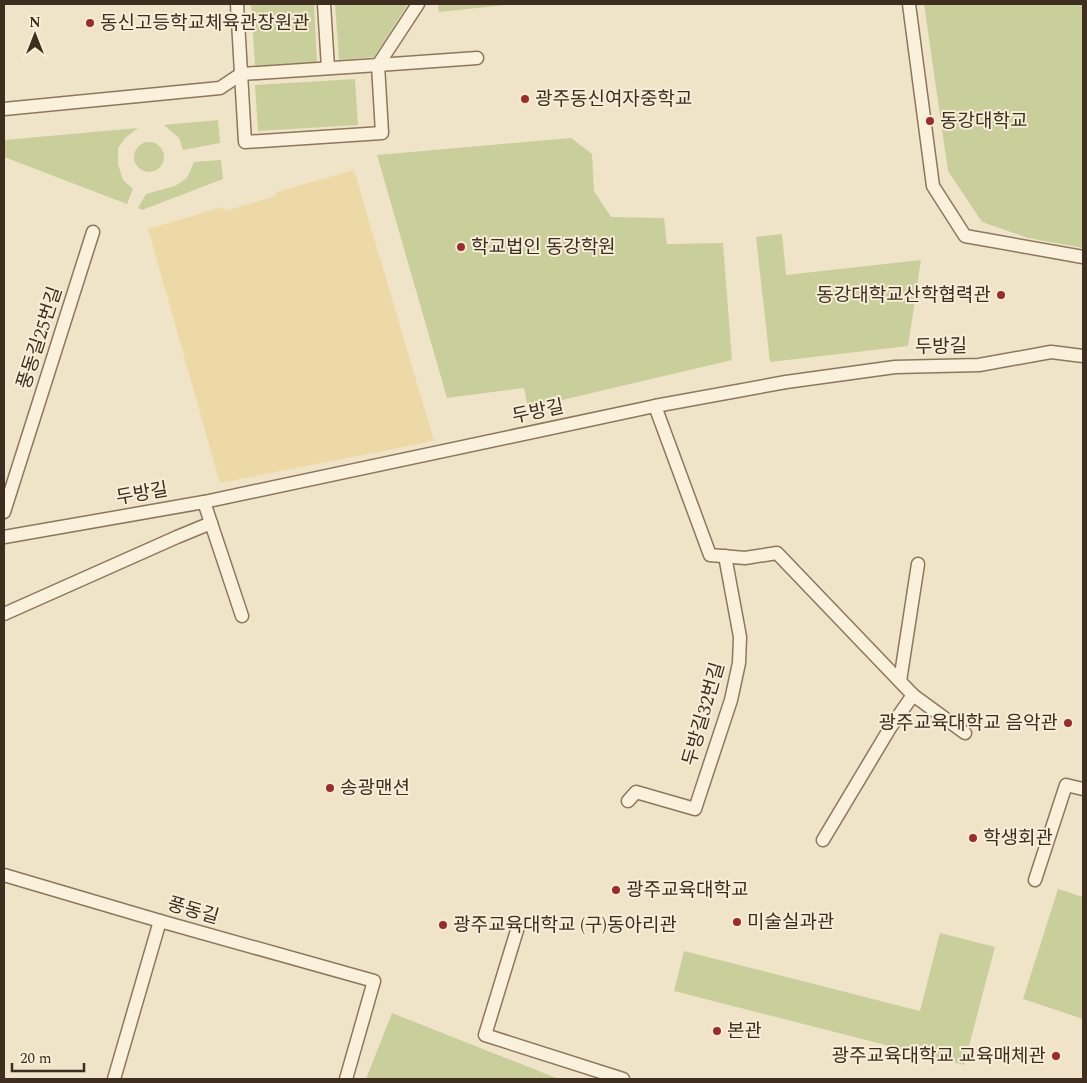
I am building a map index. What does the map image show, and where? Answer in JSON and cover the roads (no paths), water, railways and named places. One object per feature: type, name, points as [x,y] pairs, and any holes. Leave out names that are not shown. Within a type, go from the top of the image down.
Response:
[{"type":"lane","points":[[237,4],[245,142],[382,133],[378,65],[418,4]]},
{"type":"lane","points":[[324,4],[328,68]]},
{"type":"lane","points":[[909,4],[934,186],[965,236],[1083,257]]},
{"type":"lane","points":[[4,109],[220,88],[241,74],[477,58]]},
{"type":"lane","name":"풍동길25번길","points":[[4,512],[94,232]]},
{"type":"lane","name":"두방길","points":[[4,537],[204,502],[655,406],[786,382],[895,367],[979,365],[1051,352],[1083,356]]},
{"type":"lane","points":[[655,406],[710,555],[745,558],[777,553],[913,695],[965,733]]},
{"type":"lane","points":[[204,502],[242,616]]},
{"type":"lane","points":[[4,614],[177,537],[211,524]]},
{"type":"lane","name":"두방길32번길","points":[[628,801],[636,792],[695,809],[731,700],[739,663],[740,637],[725,556]]},
{"type":"lane","points":[[900,681],[918,564]]},
{"type":"lane","points":[[824,840],[890,728],[913,695]]},
{"type":"lane","points":[[1035,880],[1066,785],[1083,789]]},
{"type":"lane","name":"풍동길","points":[[4,875],[160,921],[374,980],[346,1079]]},
{"type":"lane","points":[[114,1079],[160,921]]},
{"type":"lane","points":[[518,927],[484,1035],[623,1079]]},
{"type":"place","name":"동신고등학교체육관장원관","points":[[90,23]]},
{"type":"place","name":"광주동신여자중학교","points":[[525,99]]},
{"type":"place","name":"동강대학교","points":[[930,121]]},
{"type":"place","name":"학교법인 동강학원","points":[[461,247]]},
{"type":"place","name":"동강대학교산학협력관","points":[[1001,295]]},
{"type":"place","name":"광주교육대학교 음악관","points":[[1068,723]]},
{"type":"place","name":"송광맨션","points":[[330,788]]},
{"type":"place","name":"학생회관","points":[[973,838]]},
{"type":"place","name":"광주교육대학교","points":[[616,890]]},
{"type":"place","name":"미술실과관","points":[[737,922]]},
{"type":"place","name":"광주교육대학교 (구)동아리관","points":[[443,925]]},
{"type":"place","name":"본관","points":[[717,1031]]},
{"type":"place","name":"광주교육대학교 교육매체관","points":[[1056,1056]]}]
